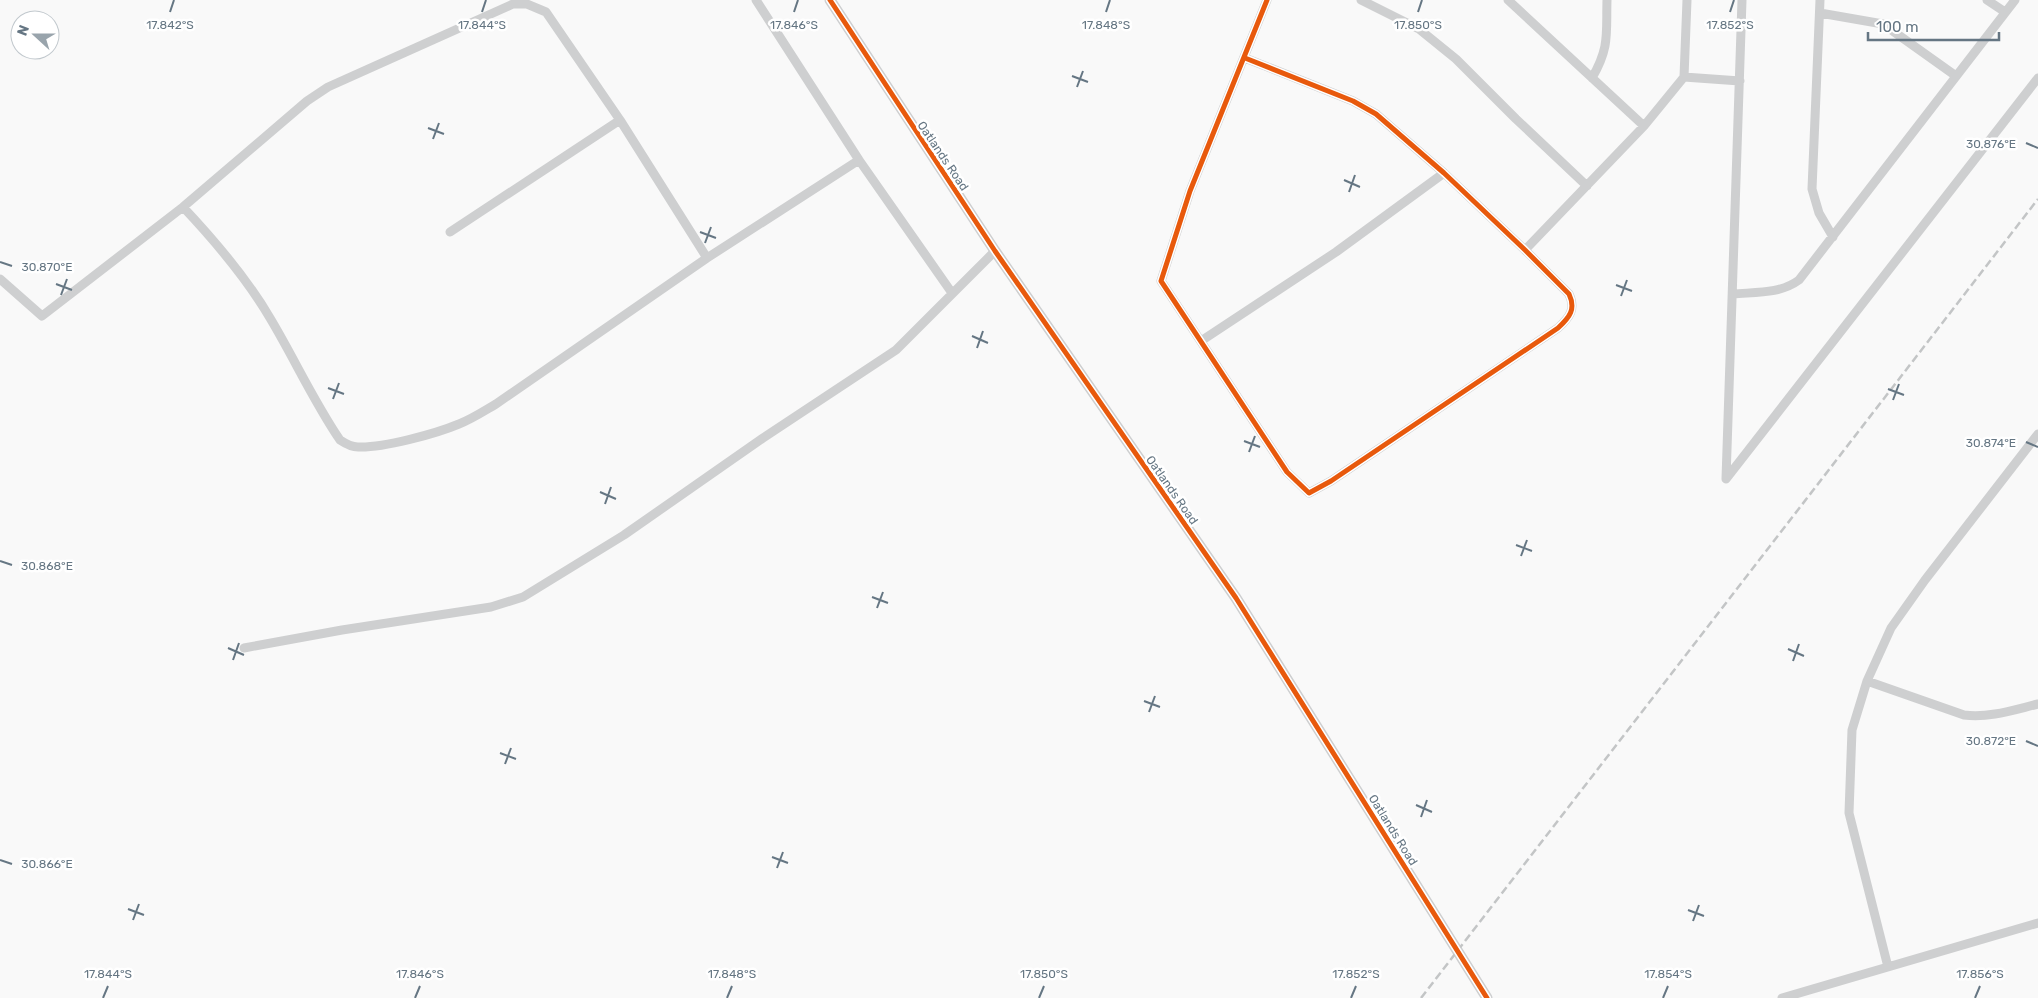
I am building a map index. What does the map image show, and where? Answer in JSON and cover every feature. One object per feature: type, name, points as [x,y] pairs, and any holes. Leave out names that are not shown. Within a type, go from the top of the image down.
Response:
[{"type":"street","points":[[756,0],[859,160],[952,293]]},
{"type":"street","name":"Oatlands Road","points":[[830,0],[995,252],[1236,598],[1320,730],[1418,891],[1487,998]]},
{"type":"street","points":[[1245,58],[1364,107],[1392,126],[1525,250],[1568,294],[1572,302],[1573,309],[1565,322],[1332,481],[1309,493],[1287,472],[1161,281],[1190,191],[1267,0]]},
{"type":"street","points":[[1361,0],[1418,28],[1456,59],[1587,186]]},
{"type":"street","points":[[1508,0],[1644,126]]},
{"type":"street","points":[[1592,78],[1603,60],[1606,48],[1607,0]]},
{"type":"street","points":[[1525,250],[1644,126],[1684,77],[1687,0]]},
{"type":"street","points":[[1742,0],[1726,479],[2038,78]]},
{"type":"street","points":[[1820,0],[1812,189],[1819,213],[1833,237]]},
{"type":"street","points":[[1986,0],[2005,12]]},
{"type":"street","points":[[1733,294],[1780,290],[1791,286],[1799,280],[2015,0]]},
{"type":"street","points":[[0,279],[42,316],[183,207],[307,101],[328,87],[512,4],[527,4],[546,12],[620,120],[707,258]]},
{"type":"street","points":[[1820,13],[1883,24],[1956,76]]},
{"type":"street","points":[[1684,77],[1740,81]]},
{"type":"street","points":[[450,232],[620,120]]},
{"type":"street","points":[[183,207],[215,241],[269,316],[340,440],[346,444],[359,447],[409,438],[448,428],[474,418],[707,258],[859,160]]},
{"type":"street","points":[[1201,341],[1336,252],[1444,173]]},
{"type":"street","points":[[244,648],[342,630],[491,607],[523,597],[624,535],[763,438],[896,350],[995,252]]},
{"type":"street","points":[[1888,966],[1849,813],[1852,730],[1867,681],[1891,628],[1925,580],[2038,434]]},
{"type":"street","points":[[1867,681],[1964,715],[1994,715],[2038,704]]},
{"type":"street","points":[[1782,998],[2038,923]]},
{"type":"railway","points":[[1421,998],[2038,199]]},
{"type":"cycle path","points":[[830,0],[995,251],[1236,598],[1487,998]]},
{"type":"cycle path","points":[[1245,58],[1353,101],[1376,114],[1444,173],[1525,250],[1569,294],[1572,304],[1569,316],[1558,328],[1331,481],[1309,493],[1287,472],[1161,281],[1190,191],[1267,0]]}]
